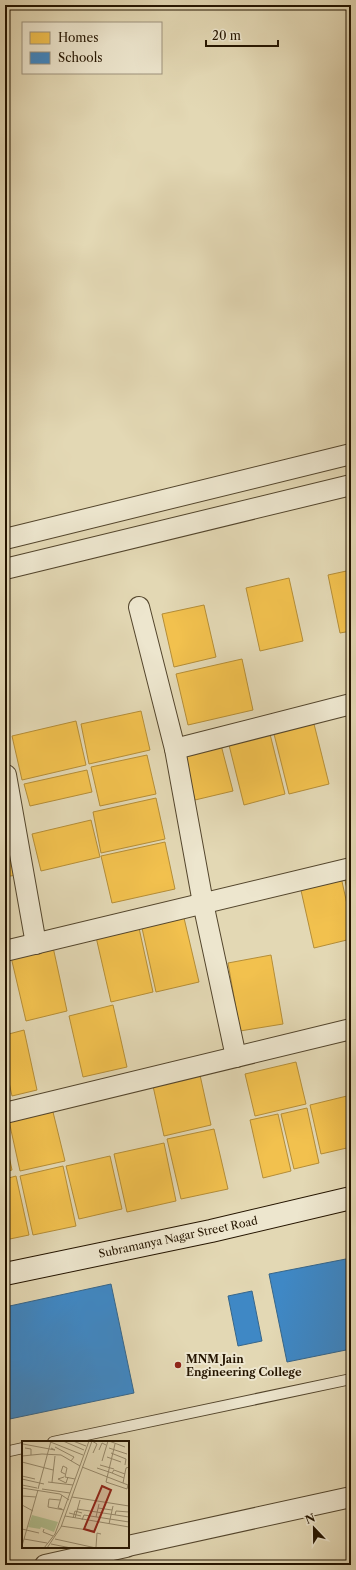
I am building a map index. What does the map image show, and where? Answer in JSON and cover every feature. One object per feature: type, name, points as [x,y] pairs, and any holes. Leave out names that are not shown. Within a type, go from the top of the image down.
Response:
[{"type":"street","points":[[5,539],[351,454]]},
{"type":"street","points":[[5,569],[351,485]]},
{"type":"street","points":[[139,607],[175,749],[203,903],[236,1058]]},
{"type":"street","points":[[175,749],[351,704]]},
{"type":"street","points":[[6,775],[36,944]]},
{"type":"street","points":[[5,952],[351,868]]},
{"type":"street","points":[[5,1113],[351,1029]]},
{"type":"street","name":"Subramanya Nagar Street Road","points":[[5,1274],[211,1231],[351,1198]]},
{"type":"street","points":[[129,1547],[351,1496]]},
{"type":"street","points":[[45,1565],[122,1548]]},
{"type":"lane","points":[[58,1441],[351,1379]]},
{"type":"lane","points":[[5,1452],[22,1448]]},
{"type":"building: Homes","points":[[351,570],[351,631],[340,633],[328,575]]},
{"type":"building: Homes","points":[[289,578],[303,641],[260,651],[246,588]]},
{"type":"building: Homes","points":[[204,605],[216,657],[174,667],[162,614]]},
{"type":"building: Homes","points":[[242,659],[253,710],[188,725],[176,674]]},
{"type":"building: Homes","points":[[141,711],[150,750],[89,764],[81,724]]},
{"type":"building: Homes","points":[[313,720],[329,784],[289,794],[273,730]]},
{"type":"building: Homes","points":[[76,721],[86,765],[22,780],[12,736]]},
{"type":"building: Homes","points":[[269,730],[285,794],[244,805],[228,741]]},
{"type":"building: Homes","points":[[221,745],[233,791],[195,800],[184,755]]},
{"type":"building: Homes","points":[[147,755],[156,794],[100,806],[91,767]]},
{"type":"building: Homes","points":[[87,770],[92,792],[30,806],[24,784]]},
{"type":"building: Homes","points":[[156,798],[165,839],[101,853],[93,812]]},
{"type":"building: Homes","points":[[91,820],[100,857],[41,871],[32,834]]},
{"type":"building: Homes","points":[[5,831],[7,831],[16,875],[5,877]]},
{"type":"building: Homes","points":[[165,842],[175,889],[112,903],[101,856]]},
{"type":"building: Homes","points":[[351,874],[351,906],[344,876]]},
{"type":"building: Homes","points":[[341,877],[351,922],[351,939],[314,948],[300,886]]},
{"type":"building: Homes","points":[[184,918],[199,982],[156,992],[142,928]]},
{"type":"building: Homes","points":[[139,928],[153,992],[111,1002],[96,937]]},
{"type":"building: Homes","points":[[53,947],[67,1011],[26,1021],[11,957]]},
{"type":"building: Homes","points":[[271,955],[283,1024],[240,1031],[228,963]]},
{"type":"building: Homes","points":[[113,1005],[127,1067],[83,1077],[69,1016]]},
{"type":"building: Homes","points":[[24,1030],[37,1090],[12,1096],[5,1064],[5,1035]]},
{"type":"building: Homes","points":[[296,1062],[306,1104],[255,1116],[245,1074]]},
{"type":"building: Homes","points":[[200,1075],[211,1125],[164,1136],[153,1086]]},
{"type":"building: Homes","points":[[351,1095],[351,1147],[321,1154],[310,1105]]},
{"type":"building: Homes","points":[[307,1108],[319,1163],[294,1169],[281,1114]]},
{"type":"building: Homes","points":[[53,1112],[65,1161],[20,1171],[9,1121]]},
{"type":"building: Homes","points":[[278,1114],[291,1171],[263,1178],[250,1120]]},
{"type":"building: Homes","points":[[214,1129],[228,1189],[181,1199],[167,1139]]},
{"type":"building: Homes","points":[[5,1137],[12,1170],[5,1172]]},
{"type":"building: Homes","points":[[164,1143],[176,1201],[127,1212],[114,1154]]},
{"type":"building: Homes","points":[[110,1156],[122,1209],[79,1219],[66,1166]]},
{"type":"building: Homes","points":[[63,1166],[76,1226],[33,1235],[20,1176]]},
{"type":"building: Homes","points":[[16,1176],[29,1235],[5,1240],[5,1179]]},
{"type":"building: Schools","points":[[351,1258],[351,1349],[287,1362],[269,1274]]},
{"type":"building: Schools","points":[[111,1284],[134,1393],[5,1420],[5,1307]]},
{"type":"building: Schools","points":[[252,1291],[262,1341],[238,1346],[228,1296]]},
{"type":"place","name":"MNM Jain Engineering College","points":[[178,1365]]}]
